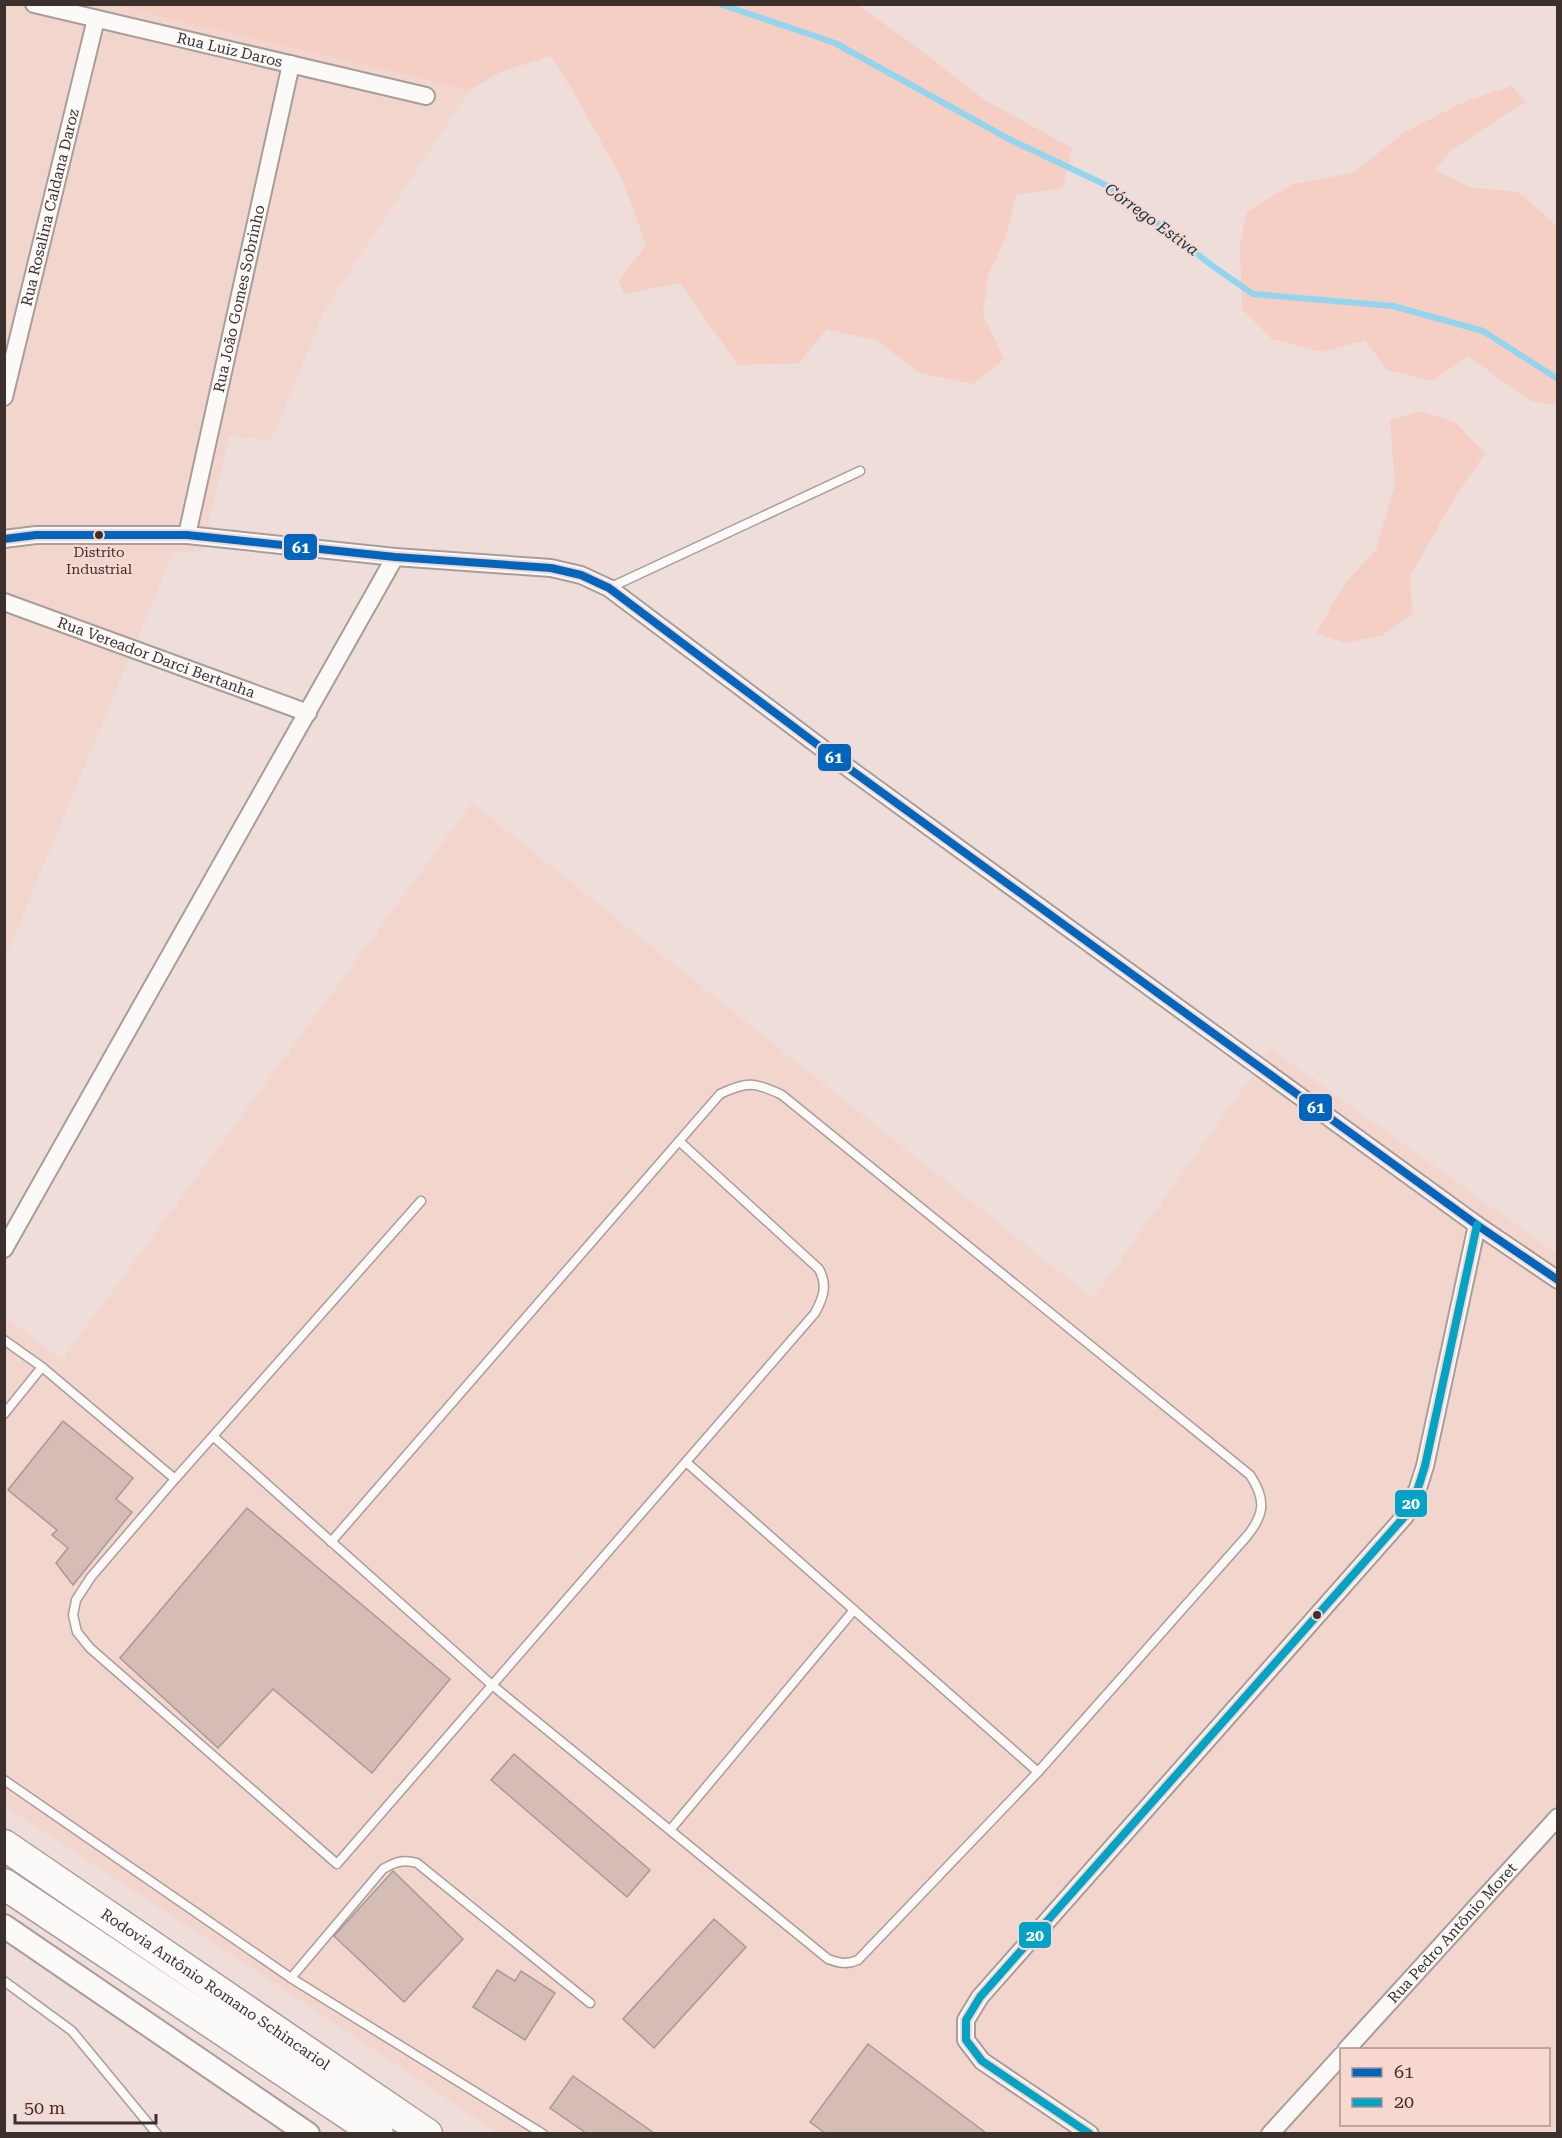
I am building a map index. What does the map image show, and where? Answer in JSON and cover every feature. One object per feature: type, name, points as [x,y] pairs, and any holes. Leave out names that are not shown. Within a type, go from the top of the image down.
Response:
[{"type":"highway","name":"Rodovia Antônio Romano Schincariol","points":[[4,1845],[427,2133]]},
{"type":"highway","name":"Rodovia Antônio Romano Schincariol","points":[[4,1884],[378,2133]]},
{"type":"street","name":"Rua Luiz Daros","points":[[34,4],[426,96]]},
{"type":"street","name":"Rua Rosalina Caldana Daroz","points":[[4,398],[96,19]]},
{"type":"street","name":"Rua João Gomes Sobrinho","points":[[187,535],[291,64]]},
{"type":"street","points":[[4,539],[36,535],[187,535],[395,557],[551,568],[581,575],[609,588],[851,770],[1477,1225],[1557,1280]]},
{"type":"street","points":[[4,1249],[395,557]]},
{"type":"street","name":"Rua Vereador Darci Bertanha","points":[[4,602],[308,713]]},
{"type":"street","points":[[1090,2133],[982,2061],[966,2040],[966,2020],[980,1997],[1405,1516],[1425,1466],[1477,1225]]},
{"type":"street","name":"Rua Pedro Antônio Moret","points":[[1347,2048],[1557,1816]]},
{"type":"street","points":[[4,1926],[308,2133]]},
{"type":"street","points":[[1270,2133],[1340,2056]]},
{"type":"lane","points":[[609,588],[860,471]]},
{"type":"lane","points":[[214,1437],[331,1542],[492,1685],[828,1959],[850,1964],[858,1960],[1038,1772],[1257,1523],[1262,1505],[1258,1488],[1250,1475],[782,1095],[764,1086],[741,1084],[720,1094],[331,1542]]},
{"type":"lane","points":[[421,1201],[91,1577],[76,1600],[73,1615],[77,1632],[90,1648],[337,1864],[815,1313],[824,1297],[824,1278],[819,1269],[679,1141]]},
{"type":"lane","points":[[4,1340],[42,1367],[175,1479]]},
{"type":"lane","points":[[4,1414],[42,1367]]},
{"type":"lane","points":[[686,1462],[1038,1772]]},
{"type":"lane","points":[[671,1829],[855,1610]]},
{"type":"lane","points":[[4,1780],[291,1978],[543,2133]]},
{"type":"lane","points":[[291,1978],[383,1869],[396,1862],[407,1860],[417,1863],[590,2003]]},
{"type":"lane","points":[[4,1981],[72,2031],[157,2133]]},
{"type":"shaded area","name":"Distrito Industrial","points":[[5,5],[113,5],[470,90],[326,307],[271,440],[229,436],[202,552],[173,552],[5,958]]},
{"type":"shaded area","points":[[113,5],[857,5],[914,45],[983,99],[1072,148],[1063,188],[1016,195],[1006,236],[988,276],[983,315],[1004,359],[973,384],[920,373],[878,341],[827,329],[799,363],[738,365],[680,283],[624,294],[619,281],[646,245],[623,181],[551,56],[500,72],[470,90]]},
{"type":"shaded area","points":[[1512,86],[1525,102],[1451,150],[1435,170],[1471,188],[1518,192],[1557,226],[1557,406],[1531,401],[1468,356],[1432,381],[1387,370],[1365,340],[1321,352],[1272,339],[1242,309],[1240,244],[1247,212],[1293,184],[1353,173],[1405,132],[1464,102]]},
{"type":"shaded area","points":[[1421,411],[1456,423],[1485,453],[1455,497],[1410,576],[1412,613],[1383,635],[1345,643],[1316,633],[1346,582],[1376,550],[1395,485],[1390,420]]},
{"type":"shaded area","points":[[472,803],[1093,1299],[1271,1049],[1557,1254],[1557,2133],[498,2133],[5,1806],[5,1316],[62,1360]]},
{"type":"building","points":[[63,1421],[133,1478],[116,1499],[132,1512],[73,1585],[56,1563],[68,1548],[52,1535],[57,1530],[8,1490]]},
{"type":"building","points":[[247,1508],[450,1679],[372,1773],[273,1689],[218,1748],[120,1658]]},
{"type":"building","points":[[514,1754],[650,1870],[627,1897],[491,1780]]},
{"type":"building","points":[[393,1871],[463,1939],[404,2002],[334,1936]]},
{"type":"building","points":[[714,1919],[746,1947],[654,2048],[623,2019]]},
{"type":"building","points":[[497,1970],[515,1981],[521,1971],[555,1993],[525,2040],[473,2007]]},
{"type":"building","points":[[868,2044],[986,2133],[825,2133],[810,2122]]},
{"type":"building","points":[[573,2076],[654,2133],[586,2133],[550,2108]]},
{"type":"waterway","name":"Córrego Estiva","points":[[720,4],[835,43],[1009,139],[1110,187],[1253,294],[1393,306],[1483,331],[1558,379]]},
{"type":"transit line","name":"61","points":[[4,539],[36,535],[187,535],[395,557],[551,568],[581,575],[609,588],[851,770],[1477,1225],[1558,1280]]},
{"type":"transit line","name":"20","points":[[1090,2134],[982,2061],[966,2040],[966,2020],[980,1997],[1405,1516],[1425,1466],[1477,1225]]},
{"type":"place","name":"Distrito Industrial","points":[[99,535]]}]
